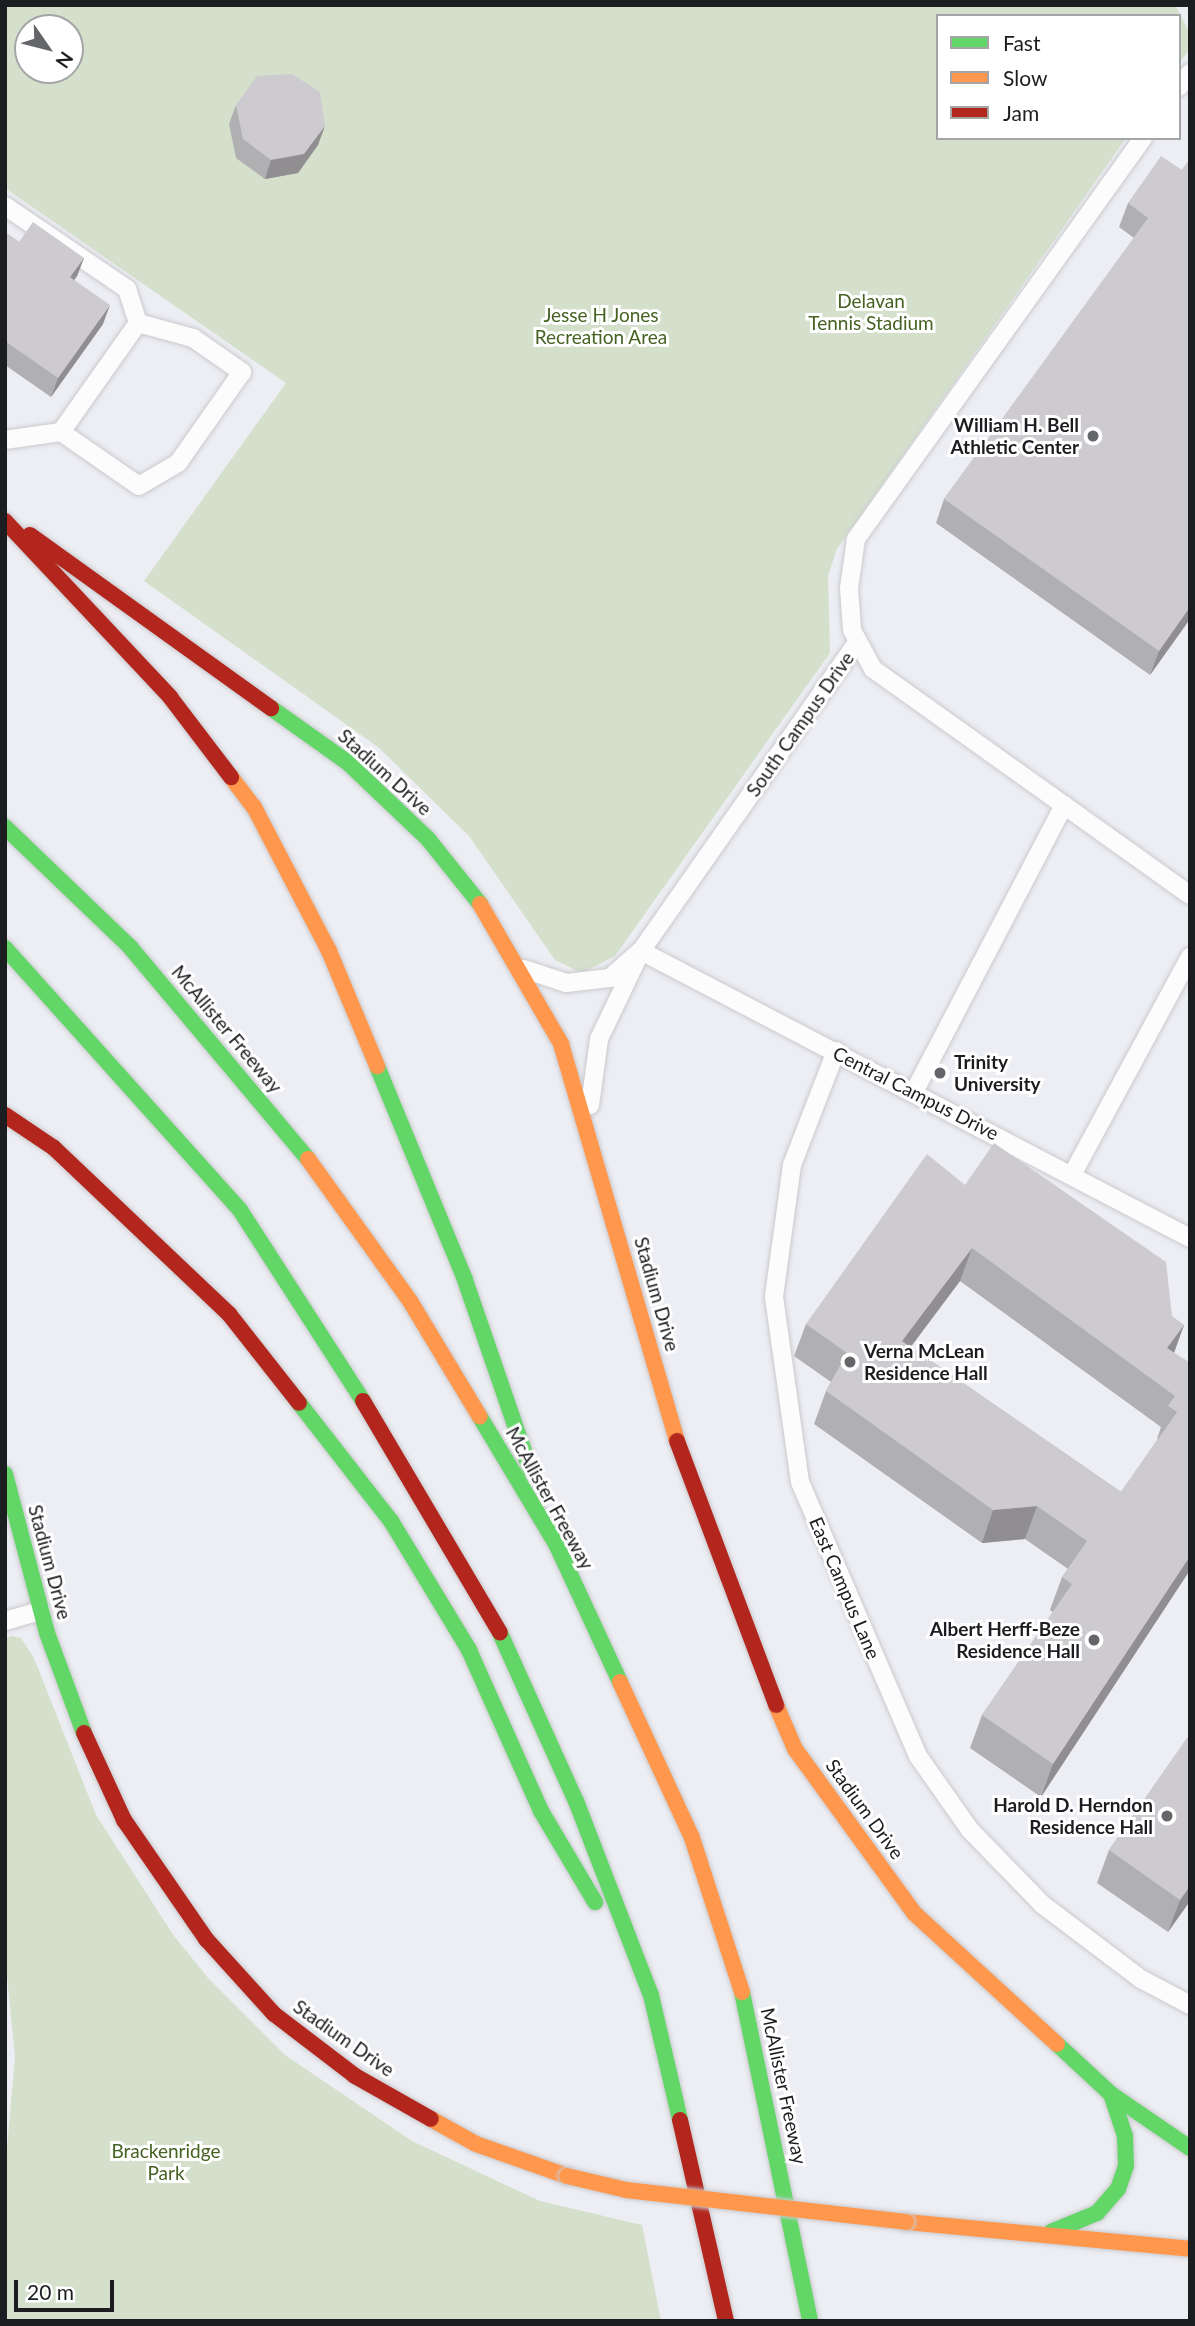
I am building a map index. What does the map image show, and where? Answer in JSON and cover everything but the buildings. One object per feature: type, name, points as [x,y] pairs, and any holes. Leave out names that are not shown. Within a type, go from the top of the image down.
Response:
[{"type":"main road","name":"Stadium Drive","points":[[5,520],[347,762],[428,839],[486,912],[561,1044],[676,1438],[729,1592],[795,1749],[914,1913],[1111,2094],[1190,2148]]},
{"type":"main road","points":[[5,520],[170,697],[254,807],[329,951],[465,1280],[556,1544]]},
{"type":"main road","name":"McAllister Freeway","points":[[5,827],[130,947],[290,1135],[410,1301],[556,1544],[700,1864],[755,2034],[810,2321]]},
{"type":"main road","points":[[5,948],[58,1000],[240,1210],[331,1346],[496,1624],[576,1801],[651,1995],[726,2321]]},
{"type":"main road","points":[[5,1115],[54,1148],[229,1314],[391,1521],[469,1650],[541,1811],[651,1995]]},
{"type":"main road","name":"Stadium Drive","points":[[6,1479],[41,1611],[82,1730],[124,1819],[164,1887],[274,2014],[355,2076],[427,2119],[476,2144],[567,2175],[626,2190],[906,2222],[1190,2249]]},
{"type":"main road","points":[[1046,2234],[1097,2213],[1118,2189],[1126,2166],[1125,2136],[1111,2094]]},
{"type":"lane","name":"South Campus Drive","points":[[641,951],[856,644],[848,567],[856,539],[1142,140]]},
{"type":"lane","points":[[5,206],[127,289],[138,323]]},
{"type":"lane","points":[[5,439],[61,432],[139,486],[178,463],[242,372],[193,338],[138,323]]},
{"type":"lane","points":[[61,432],[138,323]]},
{"type":"lane","points":[[856,644],[873,669],[1190,895]]},
{"type":"lane","points":[[914,1092],[1064,805]]},
{"type":"lane","points":[[517,966],[566,983],[587,981],[610,978],[641,951]]},
{"type":"lane","points":[[588,1133],[599,1039],[641,951]]},
{"type":"lane","name":"Central Campus Drive","points":[[641,951],[1073,1173],[1190,1238]]},
{"type":"lane","points":[[1073,1173],[1190,957]]},
{"type":"lane","name":"East Campus Lane","points":[[836,1051],[792,1166],[774,1297],[800,1482],[918,1756],[970,1830],[1043,1905],[1141,1979],[1190,2005]]},
{"type":"lane","points":[[5,1621],[41,1611]]},
{"type":"green space","name":"Jesse H Jones Recreation Area","points":[[5,5],[1175,5],[1180,14],[936,14],[936,140],[1125,140],[837,549],[828,576],[830,653],[615,956],[582,973],[555,960],[469,836],[378,747],[144,581],[286,383],[5,188]]},
{"type":"green space","name":"Jesse H Jones Recreation Area","points":[[1181,16],[1190,33],[1190,49],[1181,60]]},
{"type":"green space","name":"Brackenridge Park","points":[[5,1638],[21,1638],[34,1658],[96,1815],[174,1936],[209,1979],[285,2055],[412,2141],[540,2201],[642,2225],[661,2321],[5,2321],[5,2170],[15,2057],[5,1958]]},
{"type":"traffic: fast","points":[[271,708],[347,762],[428,839],[480,904]]},
{"type":"traffic: fast","points":[[5,827],[130,947],[308,1159]]},
{"type":"traffic: fast","points":[[5,948],[240,1210],[363,1401]]},
{"type":"traffic: fast","points":[[377,1066],[465,1280],[530,1469]]},
{"type":"traffic: fast","points":[[299,1403],[391,1521],[469,1650],[541,1811],[595,1902]]},
{"type":"traffic: fast","points":[[480,1417],[556,1544],[620,1682]]},
{"type":"traffic: fast","points":[[5,1474],[47,1633],[84,1733]]},
{"type":"traffic: fast","points":[[500,1633],[576,1801],[651,1995],[680,2120]]},
{"type":"traffic: fast","points":[[742,1992],[810,2321]]},
{"type":"traffic: fast","points":[[1057,2044],[1111,2094],[1190,2148]]},
{"type":"traffic: fast","points":[[1051,2232],[1097,2213],[1118,2189],[1126,2166],[1125,2136],[1111,2094]]},
{"type":"traffic: slow","points":[[231,777],[254,807],[329,951],[377,1066]]},
{"type":"traffic: slow","points":[[480,904],[561,1044],[677,1441]]},
{"type":"traffic: slow","points":[[308,1159],[410,1301],[480,1417]]},
{"type":"traffic: slow","points":[[620,1682],[692,1838],[742,1992]]},
{"type":"traffic: slow","points":[[776,1705],[795,1749],[914,1913],[1057,2044]]},
{"type":"traffic: slow","points":[[431,2119],[476,2144],[567,2176]]},
{"type":"traffic: slow","points":[[567,2176],[626,2190],[906,2222]]},
{"type":"traffic: slow","points":[[906,2222],[1190,2249]]},
{"type":"traffic: jam","points":[[5,521],[170,697],[231,777]]},
{"type":"traffic: jam","points":[[30,535],[271,708]]},
{"type":"traffic: jam","points":[[5,1115],[54,1148],[229,1314],[299,1403]]},
{"type":"traffic: jam","points":[[363,1401],[500,1633]]},
{"type":"traffic: jam","points":[[677,1441],[776,1705]]},
{"type":"traffic: jam","points":[[84,1733],[124,1820],[206,1939],[274,2014],[355,2076],[431,2119]]},
{"type":"traffic: jam","points":[[680,2120],[726,2321]]},
{"type":"place","name":"William H. Bell Athletic Center","points":[[1093,436]]},
{"type":"place","name":"Trinity University","points":[[940,1073]]},
{"type":"place","name":"Verna McLean Residence Hall","points":[[850,1362]]},
{"type":"place","name":"Albert Herff-Beze Residence Hall","points":[[1094,1640]]},
{"type":"place","name":"Harold D. Herndon Residence Hall","points":[[1167,1816]]},
{"type":"park label","name":"Delavan Tennis Stadium","points":[[871,312]]}]
